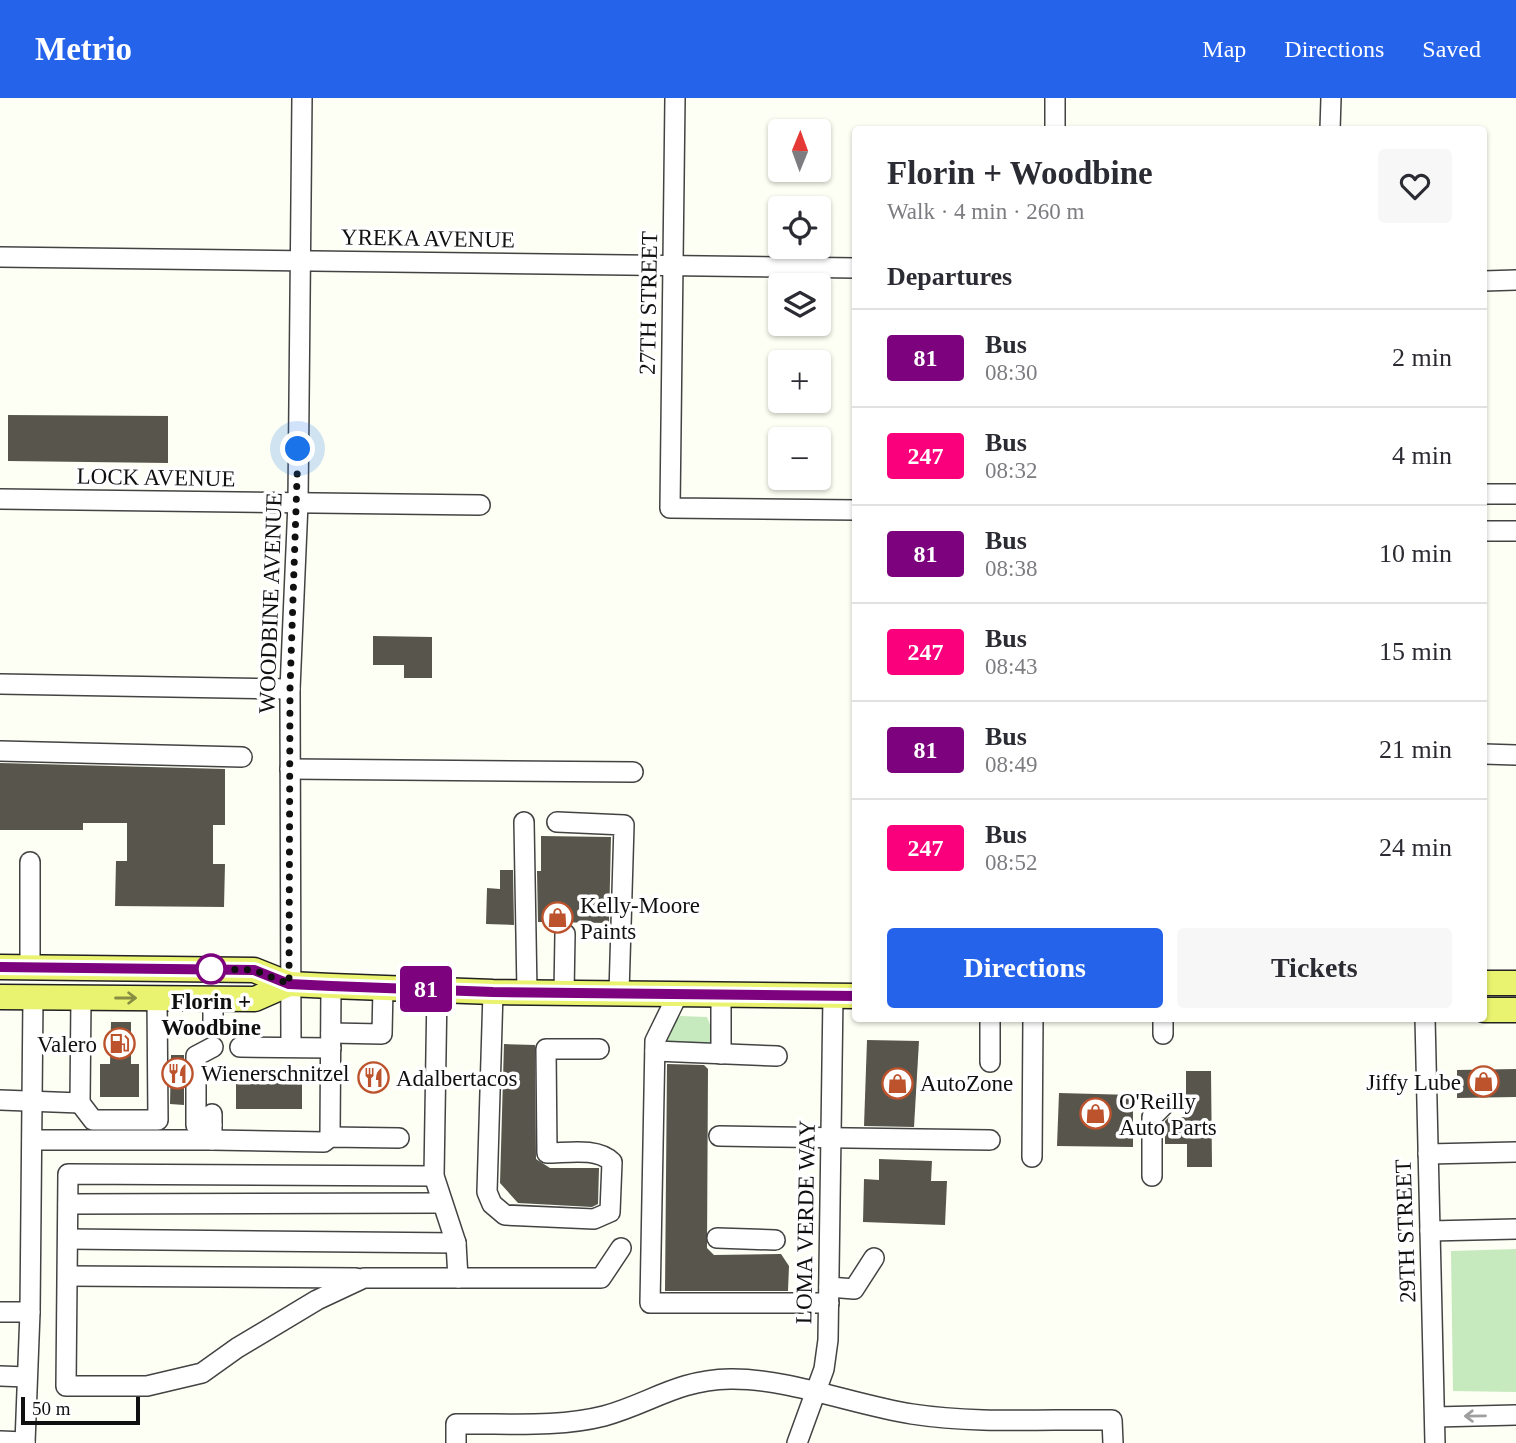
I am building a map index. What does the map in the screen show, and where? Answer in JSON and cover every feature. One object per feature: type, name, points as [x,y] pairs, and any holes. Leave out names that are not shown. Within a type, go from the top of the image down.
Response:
[{"type":"main road","points":[[0,967],[254,970],[289,984],[493,992],[844,996]]},
{"type":"main road","points":[[0,979],[30,967]]},
{"type":"main road","points":[[33,998],[94,968]]},
{"type":"main road","points":[[1487,983],[1516,983]]},
{"type":"main road","points":[[0,997],[157,998],[213,1010],[255,999],[289,984]]},
{"type":"main road","points":[[1487,1010],[1516,1010]]},
{"type":"street","name":"WOODBINE AVENUE","points":[[291,1047],[290,689],[298,503],[302,98]]},
{"type":"street","name":"27TH STREET","points":[[675,98],[670,508],[852,510]]},
{"type":"street","points":[[1055,98],[1055,126]]},
{"type":"street","points":[[1330,126],[1331,98]]},
{"type":"street","name":"YREKA AVENUE","points":[[0,257],[852,268]]},
{"type":"street","points":[[1487,281],[1516,280]]},
{"type":"street","points":[[1487,494],[1516,494]]},
{"type":"street","name":"LOCK AVENUE","points":[[0,499],[480,505]]},
{"type":"street","points":[[1487,531],[1516,531]]},
{"type":"street","points":[[0,684],[290,689]]},
{"type":"street","points":[[0,751],[242,757]]},
{"type":"street","points":[[1487,754],[1516,755]]},
{"type":"street","points":[[290,769],[634,772]]},
{"type":"street","points":[[524,822],[527,992]]},
{"type":"street","points":[[557,822],[624,825],[619,993]]},
{"type":"street","points":[[30,862],[30,967]]},
{"type":"street","points":[[564,993],[565,934]]},
{"type":"street","points":[[330,1137],[331,986]]},
{"type":"street","points":[[240,1046],[291,1047],[382,1034],[383,988]]},
{"type":"street","points":[[437,990],[434,1176],[456,1242],[457,1278]]},
{"type":"street","points":[[493,992],[487,1192],[492,1204],[505,1215],[594,1219],[610,1212],[612,1162],[599,1154],[547,1153],[546,1049],[599,1049]]},
{"type":"street","points":[[678,994],[655,1041],[650,1303],[829,1295],[854,1289],[874,1258]]},
{"type":"street","points":[[721,995],[721,1054]]},
{"type":"street","name":"LOMA VERDE WAY","points":[[797,1443],[816,1394],[828,1340],[831,1136],[844,996]]},
{"type":"street","points":[[0,1441],[25,1442],[30,1312],[33,998]]},
{"type":"street","points":[[81,998],[79,1103],[93,1120],[158,1120],[157,998]]},
{"type":"street","points":[[990,1022],[990,1062]]},
{"type":"street","points":[[1032,1157],[1033,1022]]},
{"type":"street","name":"29TH STREET","points":[[1425,1022],[1435,1443]]},
{"type":"street","points":[[213,1047],[196,1056],[195,1125],[324,1142],[330,1137],[399,1138]]},
{"type":"street","points":[[655,1051],[778,1056]]},
{"type":"street","points":[[0,1100],[32,1104],[79,1103]]},
{"type":"street","points":[[1152,1176],[1152,1118],[1163,1106]]},
{"type":"street","points":[[32,1140],[212,1126]]},
{"type":"street","points":[[719,1136],[990,1140]]},
{"type":"street","points":[[1428,1154],[1516,1152]]},
{"type":"street","points":[[364,1278],[317,1300],[237,1348],[202,1373],[147,1386],[66,1386],[68,1174],[434,1176]]},
{"type":"street","points":[[68,1204],[442,1203]]},
{"type":"street","points":[[1430,1231],[1516,1229]]},
{"type":"street","points":[[717,1238],[775,1240]]},
{"type":"street","points":[[68,1240],[456,1242]]},
{"type":"street","points":[[68,1276],[601,1278],[621,1248]]},
{"type":"street","points":[[0,1312],[30,1312]]},
{"type":"street","points":[[0,1376],[27,1377]]},
{"type":"street","points":[[456,1443],[456,1424],[579,1421],[622,1410],[657,1394],[705,1381],[759,1380],[912,1414],[957,1418],[1112,1420],[1113,1443]]},
{"type":"street","points":[[1435,1417],[1516,1415]]},
{"type":"green space","points":[[680,1016],[707,1017],[714,1035],[712,1043],[666,1043],[662,1036]]},
{"type":"green space","points":[[1516,1249],[1516,1392],[1453,1391],[1451,1251]]},
{"type":"building","points":[[8,415],[168,416],[168,463],[8,461]]},
{"type":"building","points":[[373,636],[432,637],[432,678],[404,678],[404,665],[373,665]]},
{"type":"building","points":[[0,763],[225,769],[225,825],[213,825],[213,864],[225,864],[224,907],[115,906],[116,861],[127,861],[127,823],[83,823],[83,830],[0,830]]},
{"type":"building","points":[[541,836],[611,837],[609,923],[538,922],[537,871],[541,871]]},
{"type":"building","points":[[500,870],[513,870],[514,925],[486,924],[487,888],[500,889]]},
{"type":"building","points":[[111,1022],[131,1022],[131,1064],[139,1064],[139,1097],[100,1097],[100,1064],[110,1064]]},
{"type":"building","points":[[867,1040],[919,1041],[914,1127],[864,1126]]},
{"type":"building","points":[[504,1044],[535,1045],[536,1159],[550,1168],[599,1168],[598,1204],[592,1207],[518,1203],[500,1183]]},
{"type":"building","points":[[171,1055],[184,1055],[184,1105],[170,1104]]},
{"type":"building","points":[[667,1064],[704,1065],[708,1069],[707,1248],[714,1255],[781,1254],[789,1266],[788,1291],[665,1291]]},
{"type":"building","points":[[1516,1069],[1516,1097],[1457,1098],[1457,1070]]},
{"type":"building","points":[[1186,1071],[1211,1071],[1212,1167],[1187,1167],[1187,1144],[1165,1144],[1165,1121],[1169,1117],[1186,1117]]},
{"type":"building","points":[[236,1074],[302,1074],[302,1109],[236,1109]]},
{"type":"building","points":[[1059,1093],[1133,1095],[1133,1147],[1057,1146]]},
{"type":"building","points":[[879,1159],[932,1161],[931,1181],[947,1181],[945,1225],[863,1222],[864,1179],[879,1180]]},
{"type":"bus line","name":"81","points":[[0,967],[254,970],[289,984],[493,992],[852,996]]},
{"type":"place","name":"Kelly-Moore Paints","points":[[557,918]]},
{"type":"place","name":"Florin + Woodbine","points":[[211,969]]},
{"type":"place","name":"Valero","points":[[120,1044]]},
{"type":"place","name":"Wienerschnitzel","points":[[178,1073]]},
{"type":"place","name":"Adalbertacos","points":[[373,1078]]},
{"type":"place","name":"Jiffy Lube","points":[[1484,1082]]},
{"type":"place","name":"AutoZone","points":[[897,1083]]},
{"type":"place","name":"O'Reilly Auto Parts","points":[[1096,1114]]},
{"type":"route","points":[[211,969],[204,969],[254,970],[289,984],[290,689],[298,449]]}]
